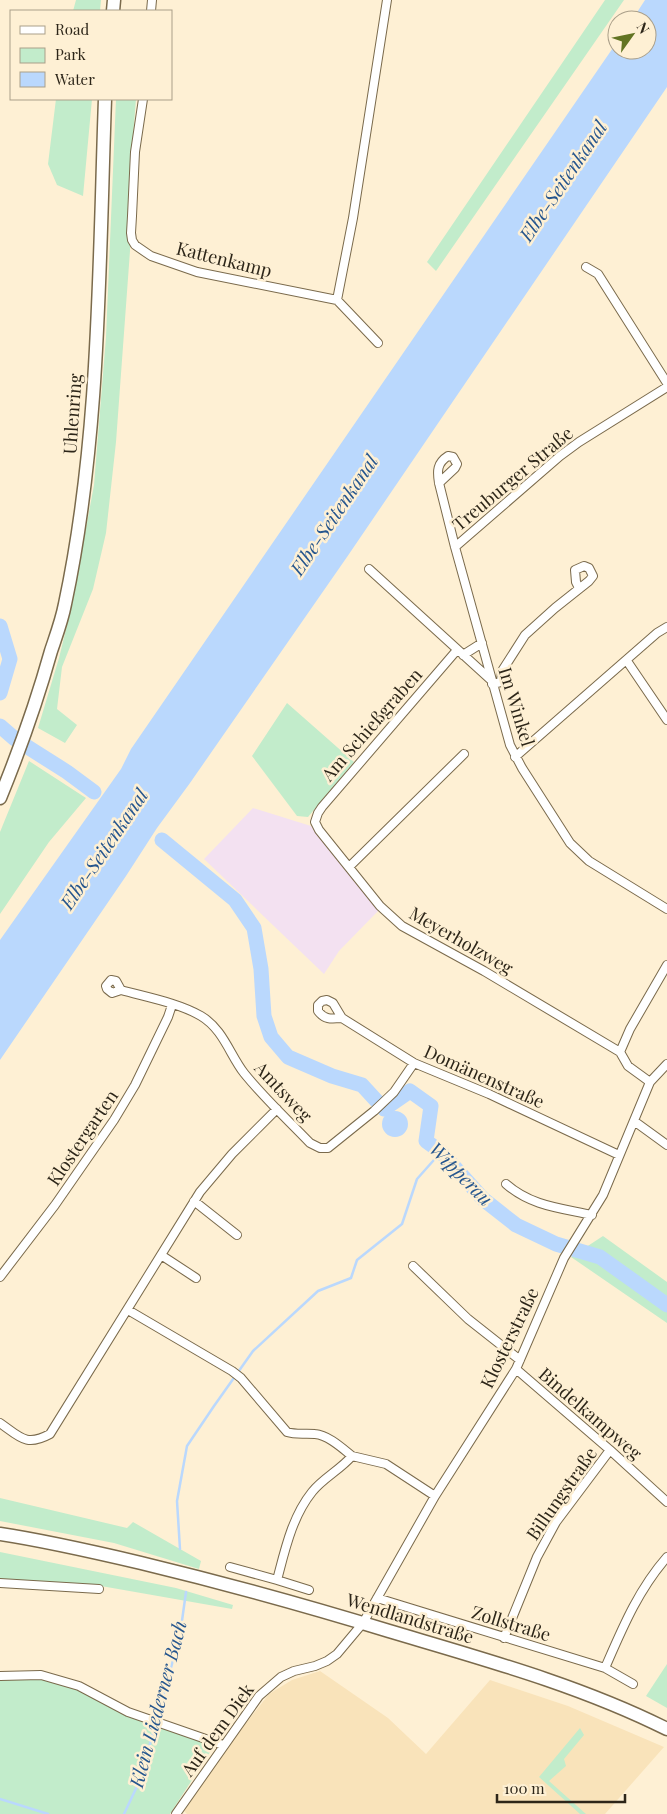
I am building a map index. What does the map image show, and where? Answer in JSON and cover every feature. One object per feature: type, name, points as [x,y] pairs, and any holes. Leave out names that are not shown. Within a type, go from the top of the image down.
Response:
[{"type":"main road","name":"Uhlenring","points":[[0,798],[29,725],[65,606],[79,529],[90,438],[105,100]]},
{"type":"main road","name":"Wendlandstraße","points":[[0,1534],[92,1551],[313,1607],[516,1669],[612,1705],[667,1729]]},
{"type":"street","points":[[378,343],[337,300],[353,218],[388,0]]},
{"type":"street","name":"Kattenkamp","points":[[143,100],[135,152],[131,224],[132,240],[135,245],[151,256],[197,272],[337,300]]},
{"type":"street","points":[[586,268],[598,274],[667,383]]},
{"type":"street","name":"Treuburger Straße","points":[[455,548],[560,456],[667,387]]},
{"type":"street","name":"Im Winkel","points":[[439,483],[492,682],[515,757],[574,848],[589,861],[667,909]]},
{"type":"street","points":[[369,569],[492,682],[501,682],[502,671],[525,635],[579,588]]},
{"type":"street","points":[[515,757],[667,627]]},
{"type":"street","name":"Am Schießgraben","points":[[315,822],[318,812],[322,807],[460,653],[482,643]]},
{"type":"street","points":[[627,661],[667,720]]},
{"type":"street","points":[[349,867],[464,754]]},
{"type":"street","name":"Meyerholzweg","points":[[315,822],[319,830],[380,906],[402,926],[620,1052]]},
{"type":"street","points":[[667,965],[630,1029],[620,1052],[628,1066],[650,1082],[667,1064]]},
{"type":"street","name":"Amtsweg","points":[[122,990],[190,1011],[209,1022],[221,1035],[241,1069],[310,1143],[320,1148],[328,1148],[374,1112],[394,1092],[414,1063]]},
{"type":"street","name":"Klostergarten","points":[[0,1277],[55,1205],[114,1120],[135,1085],[172,1005]]},
{"type":"street","name":"Domänenstraße","points":[[342,1018],[414,1063],[489,1094],[619,1155]]},
{"type":"street","name":"Klosterstraße","points":[[363,1623],[391,1570],[435,1496],[516,1369],[564,1258],[592,1215],[602,1195],[650,1082]]},
{"type":"street","points":[[0,1423],[25,1440],[37,1440],[50,1434],[194,1201],[232,1154],[277,1109]]},
{"type":"street","points":[[634,1120],[667,1145]]},
{"type":"street","points":[[506,1184],[517,1194],[531,1201],[592,1215]]},
{"type":"street","points":[[194,1201],[237,1234]]},
{"type":"street","points":[[161,1255],[196,1278]]},
{"type":"street","points":[[413,1266],[468,1318],[520,1360]]},
{"type":"street","points":[[128,1310],[232,1371],[241,1378],[287,1432],[294,1434],[316,1434],[330,1440],[352,1456],[386,1464],[435,1496]]},
{"type":"street","name":"Bindelkampweg","points":[[516,1369],[667,1502]]},
{"type":"street","name":"Billungstraße","points":[[504,1638],[537,1557],[556,1522],[610,1450]]},
{"type":"street","points":[[277,1580],[290,1534],[299,1512],[311,1493],[352,1456]]},
{"type":"street","points":[[606,1668],[638,1596],[652,1574],[667,1558]]},
{"type":"street","points":[[230,1567],[309,1590]]},
{"type":"street","points":[[0,1583],[99,1589]]},
{"type":"street","name":"Zollstraße","points":[[377,1598],[606,1668],[633,1684]]},
{"type":"street","name":"Auf dem Diek","points":[[176,1814],[259,1696],[270,1685],[294,1670],[315,1666],[337,1654],[363,1623]]},
{"type":"street","points":[[0,1676],[41,1675],[79,1686],[128,1712],[223,1745]]},
{"type":"shaded area","points":[[253,808],[311,826],[380,909],[339,951],[324,974],[204,859]]},
{"type":"shaded area","points":[[320,1671],[388,1718],[426,1754],[490,1680],[568,1706],[664,1747],[605,1814],[187,1814],[184,1811],[231,1742],[269,1694],[292,1680]]},
{"type":"green space","points":[[76,0],[101,0],[100,10],[73,10]]},
{"type":"green space","points":[[605,0],[624,0],[617,10],[607,10],[607,25],[436,271],[427,262]]},
{"type":"green space","points":[[56,100],[92,100],[83,196],[57,185],[48,164]]},
{"type":"green space","points":[[116,100],[136,100],[130,174],[130,251],[116,442],[106,533],[93,589],[62,667],[57,709],[77,725],[65,743],[38,728],[59,658],[71,609],[94,485],[106,337]]},
{"type":"green space","points":[[287,703],[354,762],[308,817],[297,816],[252,756]]},
{"type":"green space","points":[[29,761],[86,798],[49,842],[0,914],[0,832]]},
{"type":"green space","points":[[603,1236],[667,1282],[667,1323],[571,1257]]},
{"type":"green space","points":[[0,1498],[127,1528],[133,1522],[201,1561],[199,1569],[114,1543],[0,1521]]},
{"type":"green space","points":[[0,1552],[176,1588],[233,1605],[232,1609],[101,1586],[0,1580]]},
{"type":"green space","points":[[667,1664],[667,1708],[646,1696]]},
{"type":"green space","points":[[41,1679],[79,1690],[145,1723],[214,1746],[170,1814],[0,1814],[0,1680]]},
{"type":"green space","points":[[580,1728],[584,1735],[564,1759],[566,1766],[549,1781],[586,1814],[580,1814],[539,1777]]},
{"type":"water","name":"Elbe-Seitenkanal","points":[[645,0],[667,0],[667,87],[347,557],[157,828],[0,1060],[0,940],[121,769],[131,749],[607,57],[607,60],[657,60],[657,10],[638,10]]},
{"type":"water","points":[[395,1111],[404,1115],[408,1124],[404,1133],[395,1137],[386,1133],[382,1124],[386,1115]]},
{"type":"waterway","name":"Wipperau","points":[[0,626],[10,659],[0,693]]},
{"type":"waterway","name":"Wipperau","points":[[0,726],[15,739],[67,772],[94,792]]},
{"type":"waterway","name":"Wipperau","points":[[162,840],[235,900],[254,928],[261,969],[264,1016],[271,1037],[288,1057],[332,1076],[362,1085],[384,1109],[410,1091],[431,1106],[426,1141],[441,1152],[483,1199],[516,1225],[556,1244],[600,1257],[667,1305]]},
{"type":"waterway","name":"Klein Liederner Bach","points":[[180,1549],[177,1501],[187,1446],[253,1351],[318,1291],[351,1278],[357,1260],[402,1224],[417,1179],[441,1152]]},
{"type":"waterway","name":"Klein Liederner Bach","points":[[124,1814],[140,1780],[180,1635],[186,1592]]},
{"type":"waterway","points":[[0,1799],[48,1814]]}]
